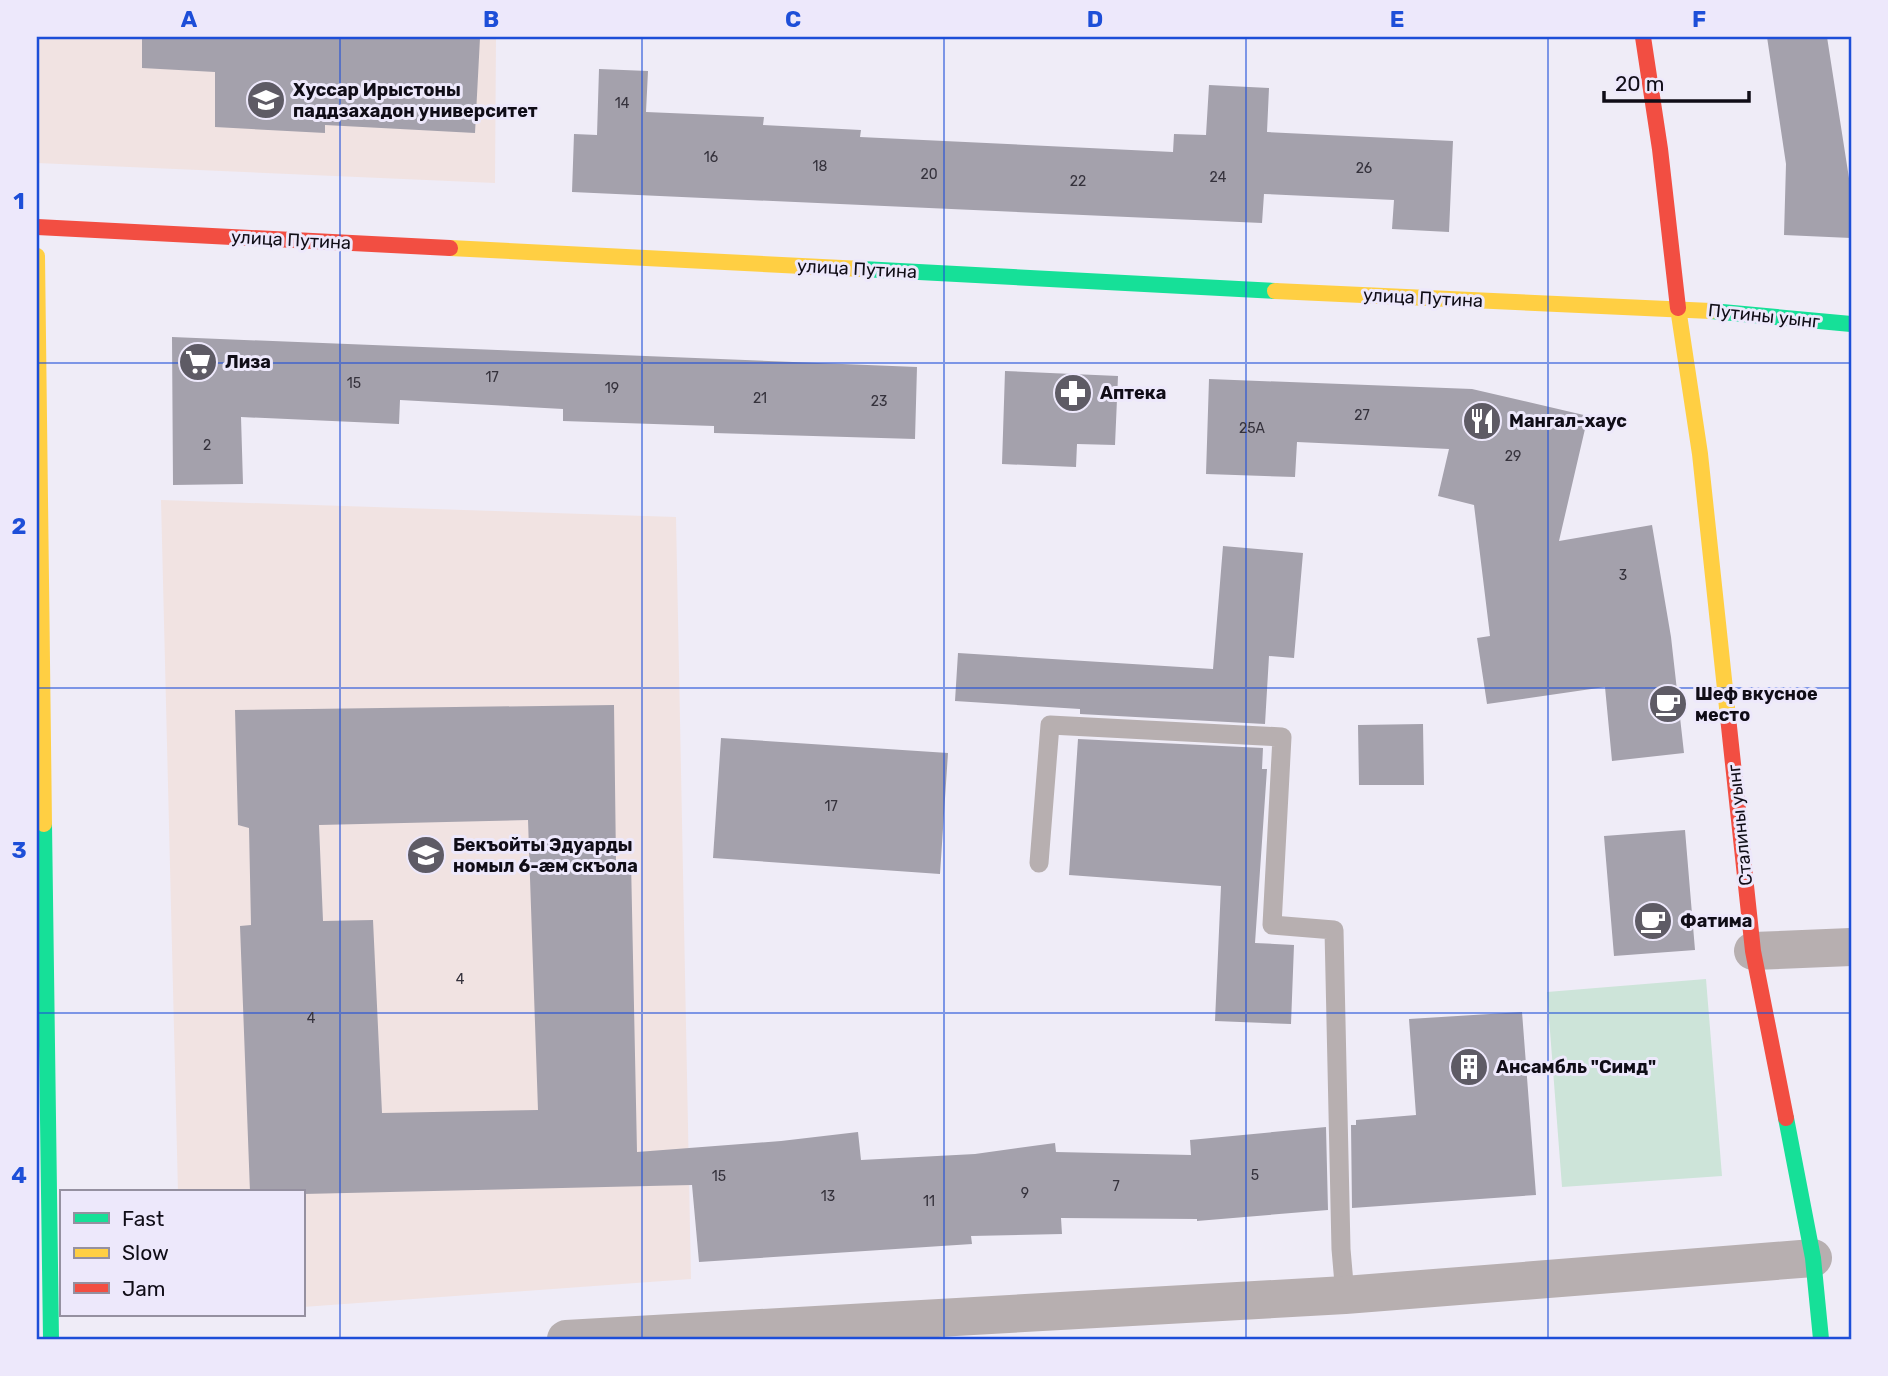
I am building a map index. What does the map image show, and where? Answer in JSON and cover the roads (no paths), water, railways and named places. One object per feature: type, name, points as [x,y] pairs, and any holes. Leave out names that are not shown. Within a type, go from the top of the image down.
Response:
[{"type":"main road","name":"Сталины уынг","points":[[1643,37],[1700,454],[1753,951],[1813,1258],[1821,1339]]},
{"type":"main road","name":"улица Путина","points":[[37,227],[1537,304],[1678,308]]},
{"type":"main road","points":[[37,256],[51,1339]]},
{"type":"main road","name":"Путины уынг","points":[[1678,308],[1851,324]]},
{"type":"street","points":[[1753,951],[1851,947]]},
{"type":"street","points":[[566,1339],[1345,1295],[1813,1258]]},
{"type":"lane","points":[[1039,863],[1050,725],[1282,737],[1272,925],[1334,929],[1341,1249],[1345,1295]]},
{"type":"place","name":"Хуссар Ирыстоны паддзахадон университет","points":[[266,100]]},
{"type":"place","name":"Лиза","points":[[198,362]]},
{"type":"place","name":"Аптека","points":[[1073,393]]},
{"type":"place","name":"Мангал-хаус","points":[[1482,421]]},
{"type":"place","name":"Шеф вкусное место","points":[[1668,704]]},
{"type":"place","name":"Бекъойты Эдуарды номыл 6-æм скъола","points":[[426,855]]},
{"type":"place","name":"Фатима","points":[[1653,921]]},
{"type":"place","name":"Ансамбль \"Симд\"","points":[[1469,1067]]}]
